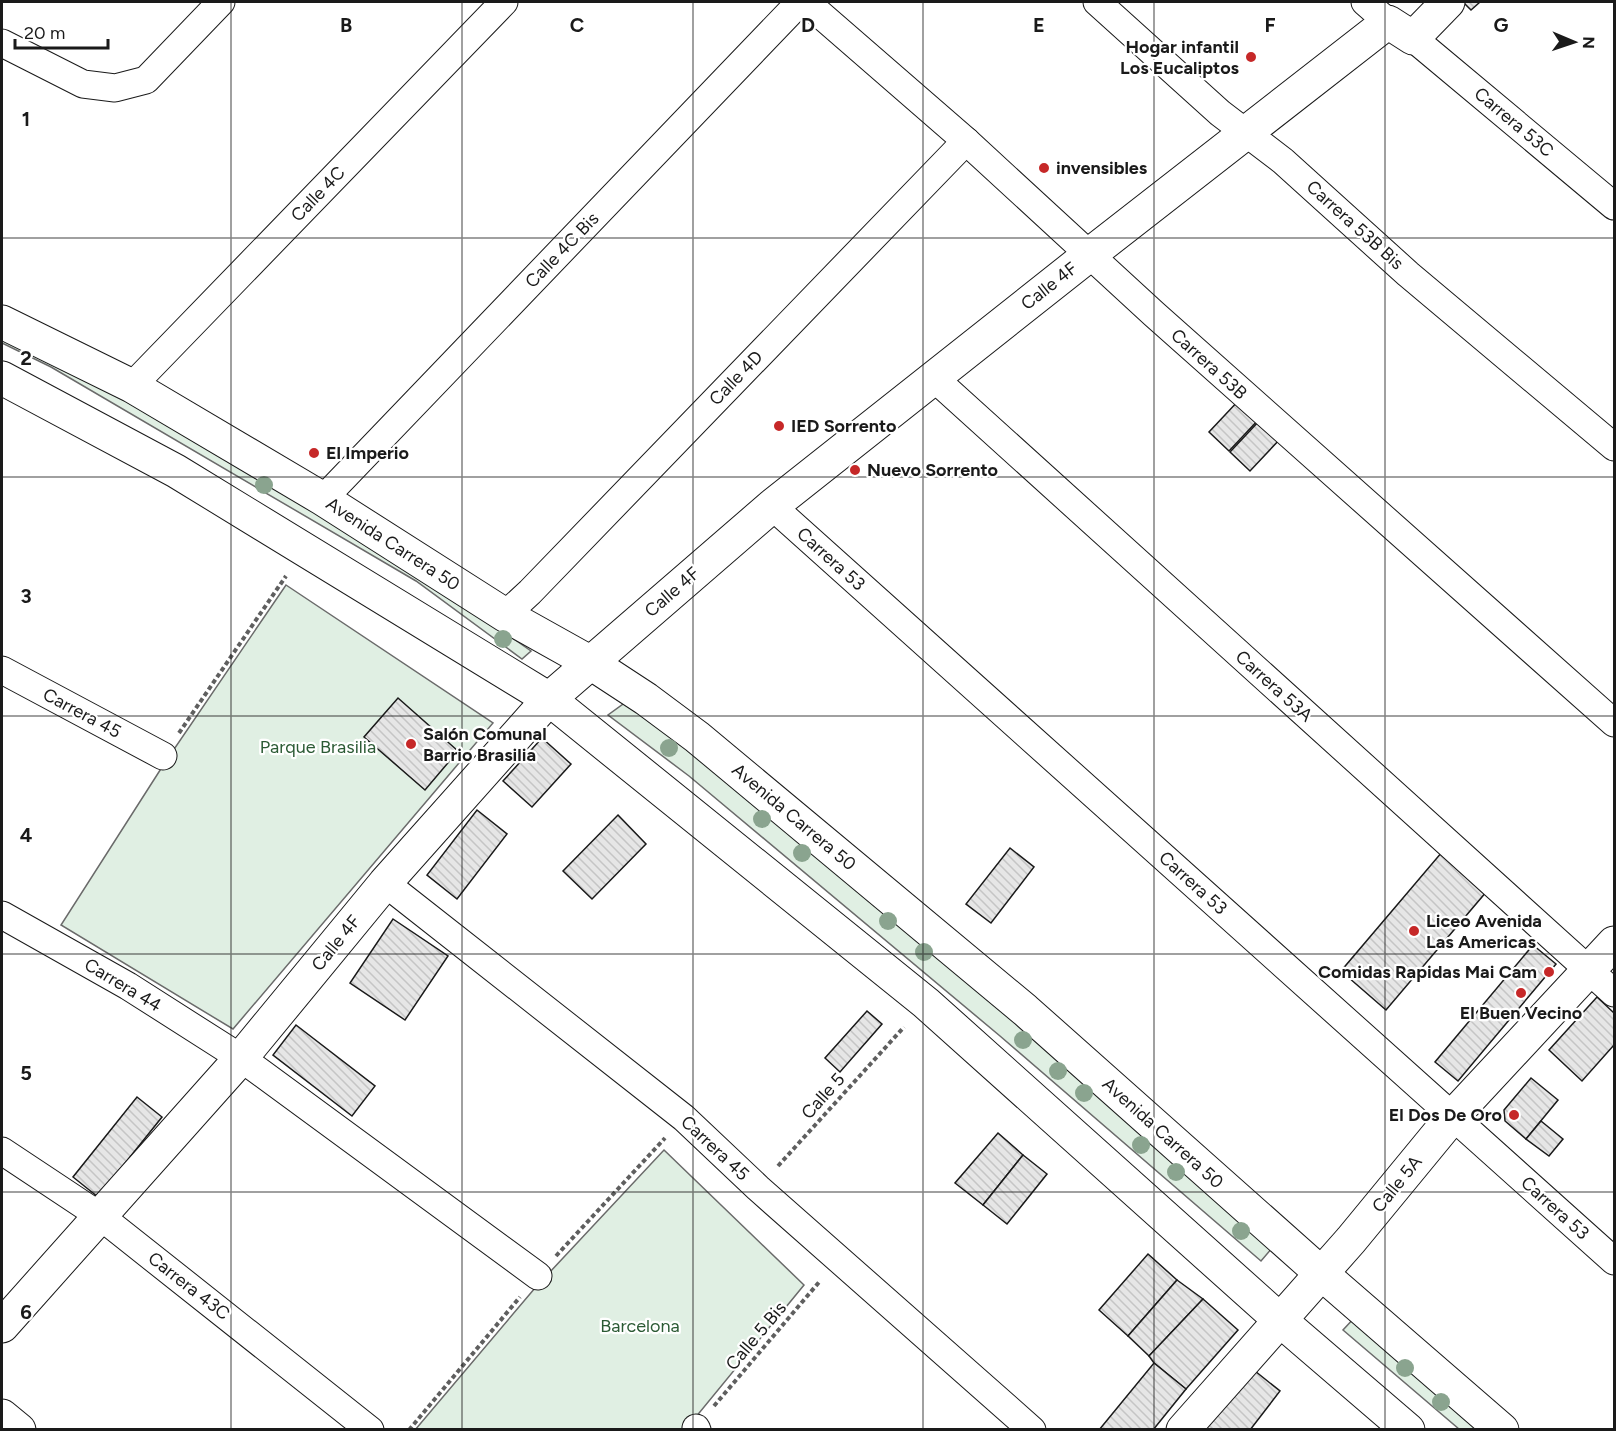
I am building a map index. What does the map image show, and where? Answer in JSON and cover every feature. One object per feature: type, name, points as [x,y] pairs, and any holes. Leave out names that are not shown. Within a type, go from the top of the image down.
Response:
[{"type":"main road","name":"Calle 4F","points":[[2,1326],[241,1058],[385,883],[549,699],[772,506],[1389,20],[1448,2]]},
{"type":"main road","name":"Avenida Carrera 50","points":[[2,322],[132,386],[323,499],[505,615],[591,663],[646,699],[697,737],[1025,1010],[1322,1274],[1502,1430]]},
{"type":"main road","points":[[2,378],[176,471],[549,699],[926,1003],[1281,1321],[1408,1430]]},
{"type":"main road","name":"Calle 5A","points":[[1183,1430],[1322,1274],[1453,1116],[1614,943]]},
{"type":"main road","points":[[2,1416],[19,1430]]},
{"type":"street","points":[[2,43],[83,84],[115,88],[146,80],[221,2]]},
{"type":"street","name":"Calle 4C","points":[[132,386],[504,2]]},
{"type":"street","name":"Calle 4C Bis","points":[[323,499],[800,2]]},
{"type":"street","name":"Carrera 53B","points":[[806,2],[966,141],[1162,322],[1614,723]]},
{"type":"street","name":"Carrera 53B Bis","points":[[1097,2],[1220,113],[1283,161],[1408,274],[1614,447]]},
{"type":"street","name":"Carrera 53C","points":[[1389,20],[1614,206]]},
{"type":"street","name":"Calle 4D","points":[[505,615],[966,141]]},
{"type":"street","name":"Carrera 53A","points":[[934,378],[1614,993]]},
{"type":"street","name":"Carrera 53","points":[[772,506],[1614,1260]]},
{"type":"street","name":"Carrera 45","points":[[2,670],[163,756]]},
{"type":"street","name":"Carrera 45","points":[[385,883],[684,1118],[758,1188],[1032,1430]]},
{"type":"street","name":"Carrera 44","points":[[2,915],[128,986],[241,1058]]},
{"type":"street","points":[[241,1058],[538,1276]]},
{"type":"street","name":"Carrera 43C","points":[[2,1151],[100,1216],[370,1430]]},
{"type":"path","points":[[163,756],[289,572]]},
{"type":"path","name":"Calle 5","points":[[758,1188],[908,1022]]},
{"type":"path","name":"Calle 5 Bis","points":[[696,1429],[838,1259]]},
{"type":"green space","points":[[2,332],[367,536],[531,651],[522,659],[416,581],[51,367],[2,343]]},
{"type":"green space","name":"Parque Brasilia","points":[[286,585],[493,723],[233,1029],[61,925],[164,764]]},
{"type":"green space","points":[[626,702],[700,754],[1012,1014],[1273,1247],[1261,1261],[1000,1036],[689,776],[608,715]]},
{"type":"green space","name":"Barcelona","points":[[664,1150],[804,1285],[686,1429],[415,1430],[535,1288]]},
{"type":"green space","points":[[1356,1316],[1488,1429],[1459,1429],[1343,1330]]},
{"type":"building","points":[[1463,2],[1480,2],[1471,10]]},
{"type":"building","points":[[1240,399],[1260,418],[1229,451],[1209,432]]},
{"type":"building","points":[[1261,419],[1281,438],[1250,471],[1230,452]]},
{"type":"building","name":"Salón Comunal Barrio Brasilia","points":[[398,698],[458,751],[425,790],[364,737]]},
{"type":"building","points":[[542,738],[571,764],[532,807],[503,781]]},
{"type":"building","points":[[477,810],[507,834],[457,899],[427,875]]},
{"type":"building","points":[[618,815],[646,844],[592,899],[563,871]]},
{"type":"building","points":[[1010,848],[1034,867],[991,923],[966,904]]},
{"type":"building","name":"Liceo Avenida Las Americas","points":[[1442,852],[1487,891],[1386,1010],[1341,971]]},
{"type":"building","points":[[393,919],[448,956],[405,1020],[350,983]]},
{"type":"building","points":[[1533,945],[1556,964],[1458,1081],[1435,1062]]},
{"type":"building","points":[[1597,997],[1614,1013],[1614,1045],[1582,1081],[1549,1050]]},
{"type":"building","points":[[867,1011],[882,1024],[840,1072],[825,1058]]},
{"type":"building","points":[[296,1025],[375,1086],[352,1116],[273,1055]]},
{"type":"building","points":[[1531,1078],[1558,1100],[1526,1139],[1505,1121],[1504,1110]]},
{"type":"building","points":[[137,1097],[162,1117],[98,1197],[73,1177]]},
{"type":"building","points":[[1541,1121],[1563,1139],[1549,1156],[1526,1139]]},
{"type":"building","points":[[998,1133],[1023,1155],[983,1205],[955,1183]]},
{"type":"building","points":[[1023,1155],[1047,1174],[1007,1224],[983,1205]]},
{"type":"building","points":[[1148,1254],[1177,1280],[1128,1336],[1099,1310]]},
{"type":"building","points":[[1177,1280],[1203,1299],[1149,1356],[1128,1336]]},
{"type":"building","points":[[1203,1299],[1238,1330],[1186,1389],[1154,1363],[1149,1356]]},
{"type":"building","points":[[1154,1363],[1186,1389],[1153,1430],[1099,1430]]},
{"type":"building","points":[[1250,1367],[1280,1391],[1250,1430],[1205,1430]]},
{"type":"place","name":"Hogar infantil Los Eucaliptos","points":[[1251,57]]},
{"type":"place","name":"invensibles","points":[[1044,168]]},
{"type":"place","name":"IED Sorrento","points":[[779,426]]},
{"type":"place","name":"El Imperio","points":[[314,453]]},
{"type":"place","name":"Nuevo Sorrento","points":[[855,470]]},
{"type":"place","name":"Salón Comunal Barrio Brasilia","points":[[411,744]]},
{"type":"place","name":"Liceo Avenida Las Americas","points":[[1414,931]]},
{"type":"place","name":"Comidas Rapidas Mai Cam","points":[[1549,972]]},
{"type":"place","name":"El Buen Vecino","points":[[1521,993]]},
{"type":"place","name":"El Dos De Oro","points":[[1514,1115]]}]
